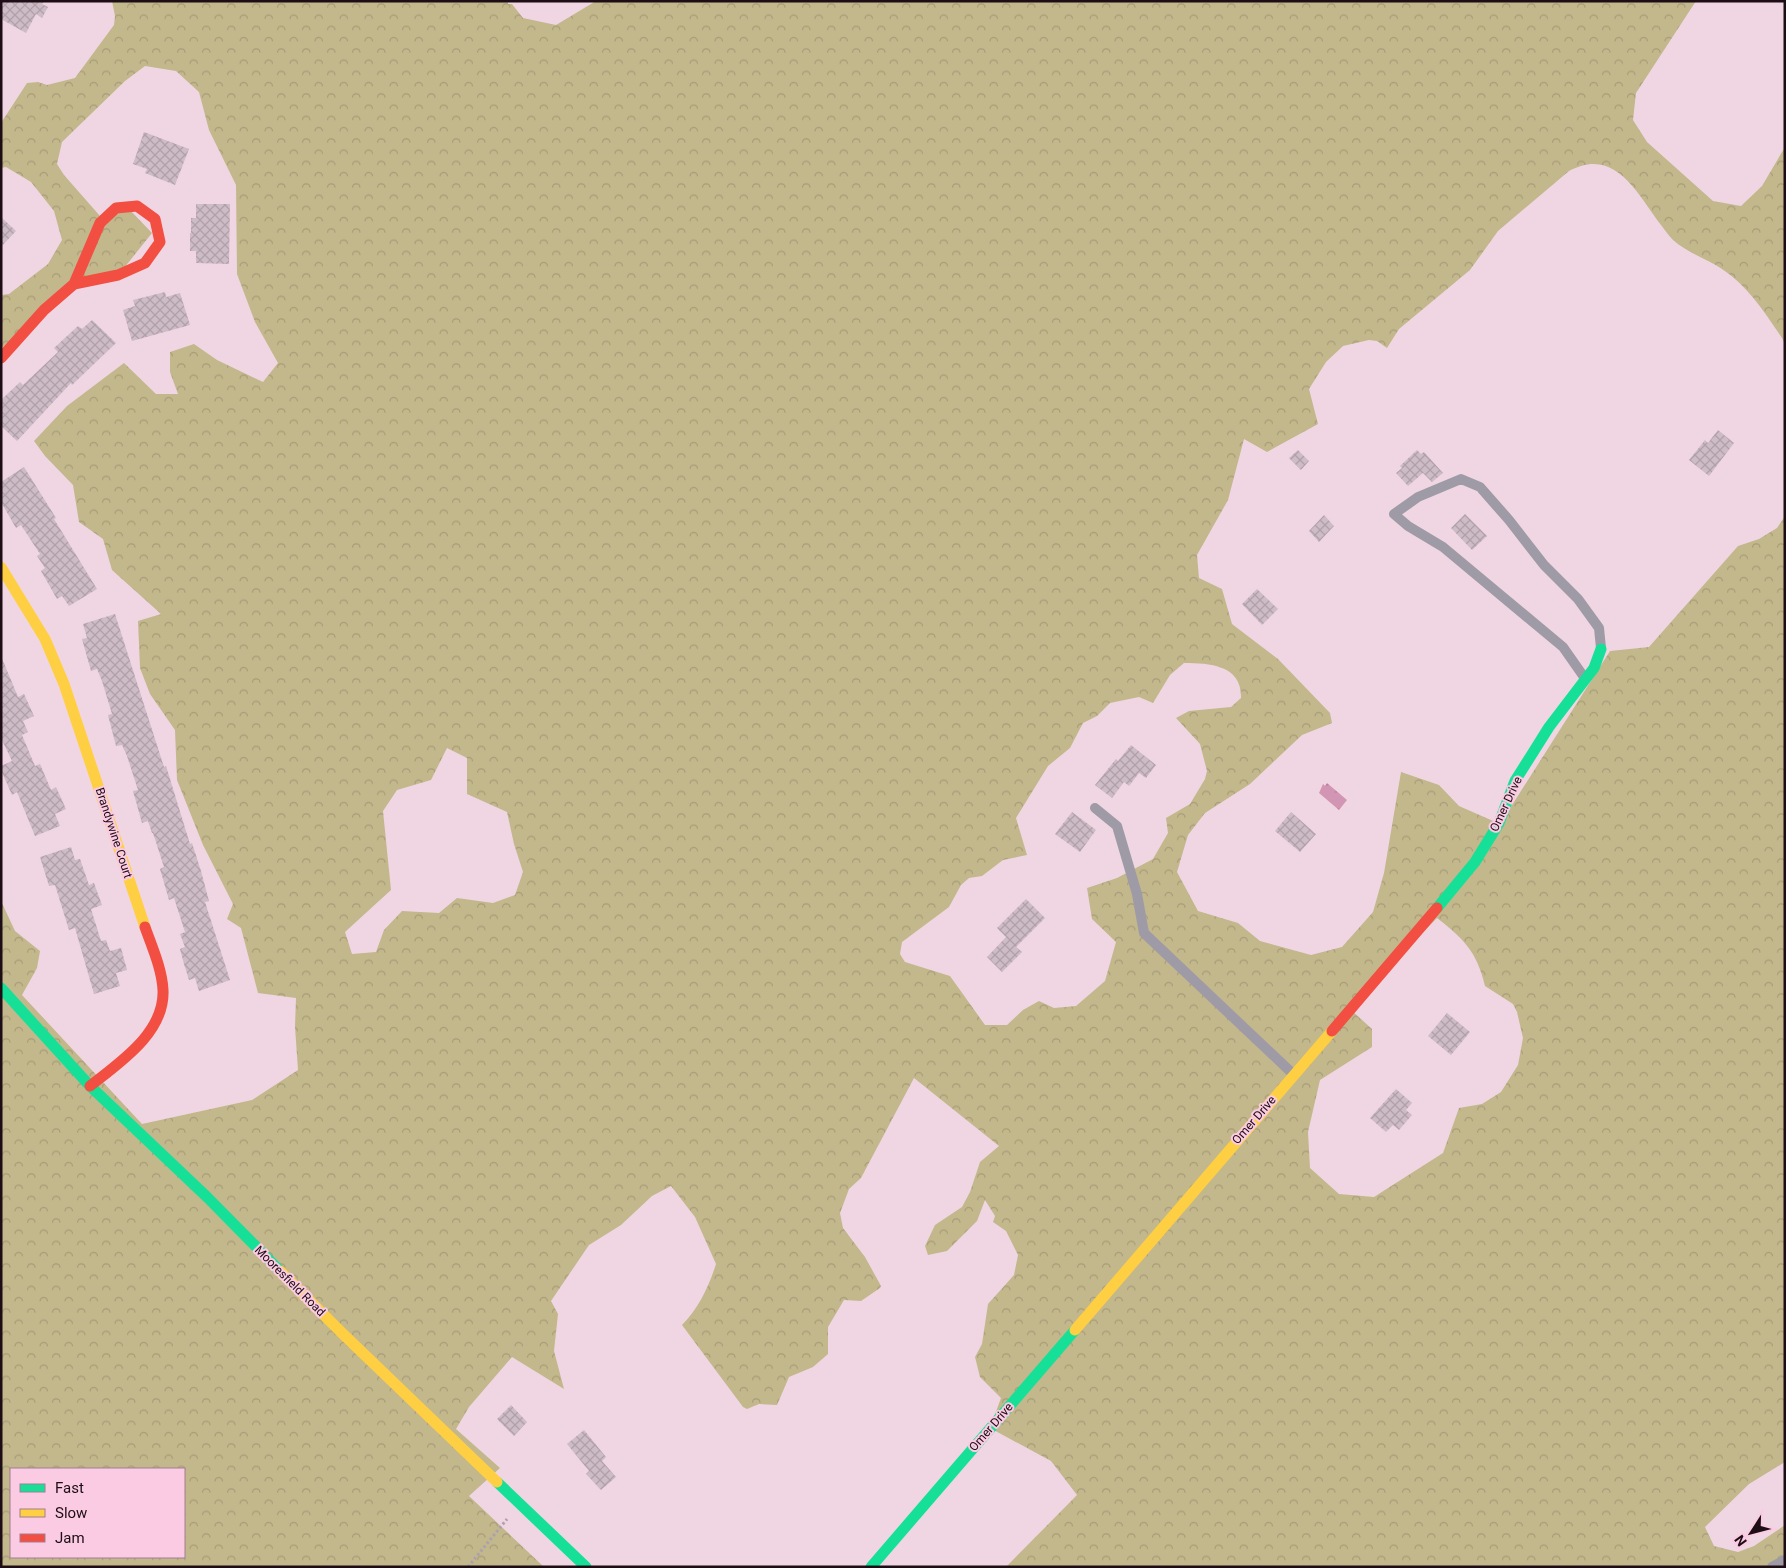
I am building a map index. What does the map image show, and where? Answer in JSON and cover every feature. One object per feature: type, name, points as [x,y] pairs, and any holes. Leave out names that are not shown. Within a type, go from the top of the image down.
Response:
[{"type":"street","points":[[1,358],[44,310],[74,284],[100,223],[116,208],[137,206],[155,219],[160,242],[145,263],[118,275],[74,284]]},
{"type":"street","name":"Brandywine Court","points":[[1,567],[45,639],[64,684],[157,962],[163,995],[157,1019],[145,1038],[90,1086]]},
{"type":"street","name":"Omer Drive","points":[[871,1567],[1476,862],[1499,824],[1516,781],[1549,727],[1594,668],[1601,648]]},
{"type":"street","name":"Mooresfield Road","points":[[1,988],[90,1086],[207,1197],[343,1334],[586,1567]]},
{"type":"lane","points":[[1586,679],[1563,647],[1442,547],[1408,526],[1394,514],[1418,496],[1461,479],[1480,487],[1544,565],[1578,599],[1599,628],[1601,648]]},
{"type":"lane","points":[[1095,808],[1117,826],[1137,894],[1144,933],[1293,1074]]},
{"type":"lane","points":[[1772,1567],[1785,1560]]},
{"type":"path","points":[[468,1567],[520,1502]]},
{"type":"green space","points":[[112,1],[508,1],[508,4],[512,4],[523,18],[556,25],[596,1],[1696,1],[1636,93],[1633,120],[1647,142],[1713,201],[1741,206],[1762,186],[1785,147],[1785,344],[1762,310],[1740,283],[1722,269],[1673,240],[1633,187],[1612,169],[1599,164],[1585,165],[1569,171],[1498,231],[1470,270],[1399,329],[1387,348],[1377,341],[1369,340],[1343,346],[1326,362],[1309,389],[1318,424],[1267,452],[1244,439],[1228,500],[1197,555],[1199,578],[1222,589],[1232,624],[1278,659],[1330,713],[1332,723],[1302,735],[1250,784],[1205,813],[1188,835],[1177,872],[1198,911],[1238,923],[1260,941],[1311,955],[1342,947],[1373,912],[1384,873],[1401,772],[1439,785],[1459,806],[1500,824],[1610,651],[1649,647],[1738,546],[1759,539],[1777,528],[1785,516],[1785,1462],[1749,1484],[1705,1527],[1714,1546],[1738,1552],[1754,1546],[1785,1525],[1785,1567],[1006,1567],[1077,1495],[1051,1461],[990,1428],[1001,1398],[980,1377],[975,1357],[982,1344],[988,1304],[1014,1275],[1018,1255],[1006,1231],[993,1222],[995,1216],[985,1200],[977,1221],[947,1251],[928,1255],[925,1246],[935,1225],[962,1207],[970,1192],[980,1162],[999,1146],[914,1078],[861,1178],[849,1189],[840,1213],[843,1228],[865,1257],[881,1286],[861,1301],[844,1300],[828,1327],[828,1354],[813,1367],[789,1377],[777,1405],[759,1404],[747,1409],[743,1407],[682,1325],[694,1311],[703,1296],[716,1264],[695,1217],[671,1186],[652,1196],[621,1225],[589,1245],[551,1301],[558,1314],[554,1351],[564,1389],[512,1357],[469,1407],[456,1429],[500,1468],[469,1496],[544,1567],[1,1567],[1,901],[15,931],[40,951],[37,968],[22,995],[142,1124],[252,1100],[298,1070],[295,1027],[296,998],[258,993],[241,928],[227,919],[233,904],[203,845],[177,780],[175,730],[150,694],[140,668],[138,621],[161,614],[112,570],[103,539],[79,522],[73,485],[45,456],[34,441],[67,406],[124,363],[156,394],[178,394],[170,372],[170,352],[194,344],[217,360],[263,382],[278,363],[255,322],[237,274],[236,185],[209,130],[199,92],[176,71],[145,66],[125,81],[62,142],[57,164],[64,175],[100,216],[127,207],[152,233],[124,268],[56,298],[1,349],[1,295],[9,294],[48,264],[62,240],[54,211],[31,182],[6,167],[1,168],[1,123],[27,83],[38,82],[47,85],[75,78],[114,25],[115,16]],"holes":[[[1184,663],[1214,665],[1230,672],[1240,687],[1241,698],[1231,707],[1189,711],[1176,718],[1200,744],[1207,771],[1205,779],[1190,804],[1166,818],[1168,833],[1153,859],[1117,878],[1087,888],[1092,919],[1116,942],[1105,981],[1076,1006],[1054,1008],[1039,1001],[1023,1010],[1007,1025],[985,1025],[950,976],[905,962],[900,954],[902,942],[949,907],[961,885],[969,878],[982,876],[1003,860],[1027,855],[1016,818],[1048,766],[1070,748],[1083,723],[1097,716],[1110,703],[1139,697],[1153,703],[1170,675]],[[447,748],[467,758],[467,794],[507,812],[523,872],[515,895],[493,903],[457,898],[439,913],[402,911],[384,930],[376,952],[352,954],[345,932],[391,890],[383,811],[397,790],[431,780]],[[1437,918],[1468,947],[1478,964],[1485,986],[1513,1004],[1517,1012],[1523,1038],[1518,1065],[1501,1092],[1482,1104],[1459,1108],[1443,1153],[1374,1197],[1339,1194],[1310,1168],[1308,1132],[1320,1080],[1372,1047],[1372,1029],[1350,1009]]]},
{"type":"water","points":[[1327,783],[1347,800],[1339,810],[1319,793],[1323,784],[1325,786]]},
{"type":"building","points":[[1,1],[44,1],[42,4],[48,7],[42,18],[36,14],[26,33],[1,19]]},
{"type":"building","points":[[144,132],[189,149],[175,185],[145,173],[147,169],[133,164]]},
{"type":"building","points":[[196,204],[230,204],[229,264],[196,263],[196,251],[190,251],[190,233],[191,218],[196,218]]},
{"type":"building","points":[[1,217],[16,231],[1,247]]},
{"type":"building","points":[[165,292],[166,297],[180,293],[190,325],[132,341],[123,310],[135,306],[133,300]]},
{"type":"building","points":[[92,320],[116,343],[72,385],[71,383],[17,441],[1,426],[1,400],[20,382],[23,385],[58,352],[54,348],[78,326],[82,329]]},
{"type":"building","points":[[1718,430],[1734,443],[1709,476],[1689,460],[1705,440],[1708,443]]},
{"type":"building","points":[[1298,450],[1309,461],[1301,470],[1289,458]]},
{"type":"building","points":[[1417,450],[1421,454],[1424,452],[1443,473],[1432,482],[1423,473],[1408,486],[1396,473],[1402,468],[1400,466]]},
{"type":"building","points":[[24,467],[97,589],[69,606],[62,596],[57,599],[41,571],[45,568],[37,556],[40,554],[21,525],[16,528],[1,502],[1,482]]},
{"type":"building","points":[[1465,514],[1487,536],[1472,550],[1451,528]]},
{"type":"building","points":[[1324,515],[1334,526],[1319,542],[1309,531]]},
{"type":"building","points":[[1257,589],[1278,609],[1262,625],[1242,604]]},
{"type":"building","points":[[115,614],[164,767],[166,766],[190,844],[192,843],[201,871],[209,901],[205,902],[230,980],[199,991],[195,978],[189,980],[184,964],[180,949],[185,947],[180,934],[185,932],[174,898],[169,900],[160,869],[164,867],[153,833],[148,821],[142,823],[133,791],[138,790],[127,756],[122,745],[116,746],[108,715],[112,714],[102,681],[97,669],[91,671],[82,639],[87,638],[83,624]]},
{"type":"building","points":[[1,656],[18,697],[24,694],[34,716],[23,721],[28,732],[22,735],[35,766],[40,764],[51,790],[56,787],[66,809],[55,814],[60,826],[35,836],[17,792],[12,795],[1,770],[1,766],[12,761],[1,738]]},
{"type":"building","points":[[1131,745],[1156,765],[1146,778],[1139,773],[1129,786],[1124,782],[1112,798],[1095,785],[1116,759],[1118,761]]},
{"type":"building","points":[[1072,812],[1096,830],[1080,852],[1055,834]]},
{"type":"building","points":[[1291,812],[1316,834],[1300,852],[1275,831]]},
{"type":"building","points":[[71,847],[75,860],[80,859],[89,885],[94,883],[102,905],[91,909],[101,941],[106,940],[110,951],[121,948],[127,970],[116,973],[120,986],[94,994],[75,928],[69,930],[55,885],[49,886],[40,857]]},
{"type":"building","points":[[1026,899],[1045,918],[1016,947],[1022,952],[1002,972],[987,957],[1006,937],[997,928]]},
{"type":"building","points":[[1447,1013],[1470,1032],[1451,1055],[1428,1036]]},
{"type":"building","points":[[1396,1089],[1412,1103],[1406,1110],[1412,1115],[1399,1130],[1393,1125],[1386,1132],[1370,1118]]},
{"type":"building","points":[[511,1405],[527,1422],[514,1436],[497,1419]]},
{"type":"building","points":[[584,1430],[606,1457],[602,1461],[616,1477],[601,1490],[586,1474],[589,1471],[567,1444]]},
{"type":"traffic: fast","points":[[1437,908],[1475,862],[1499,823],[1515,781],[1549,727],[1594,668],[1601,649]]},
{"type":"traffic: fast","points":[[1,988],[90,1086],[207,1197],[280,1271]]},
{"type":"traffic: fast","points":[[871,1567],[1075,1330]]},
{"type":"traffic: fast","points":[[497,1482],[586,1567]]},
{"type":"traffic: slow","points":[[1,567],[45,639],[64,684],[145,927]]},
{"type":"traffic: slow","points":[[1075,1330],[1332,1031]]},
{"type":"traffic: slow","points":[[280,1271],[497,1482]]},
{"type":"traffic: jam","points":[[1,358],[44,310],[74,284],[100,223],[116,208],[137,206],[155,219],[160,242],[145,263],[118,275],[74,284]]},
{"type":"traffic: jam","points":[[1332,1031],[1437,908]]},
{"type":"traffic: jam","points":[[90,1086],[138,1046],[157,1020],[162,1006],[161,974],[145,927]]}]
